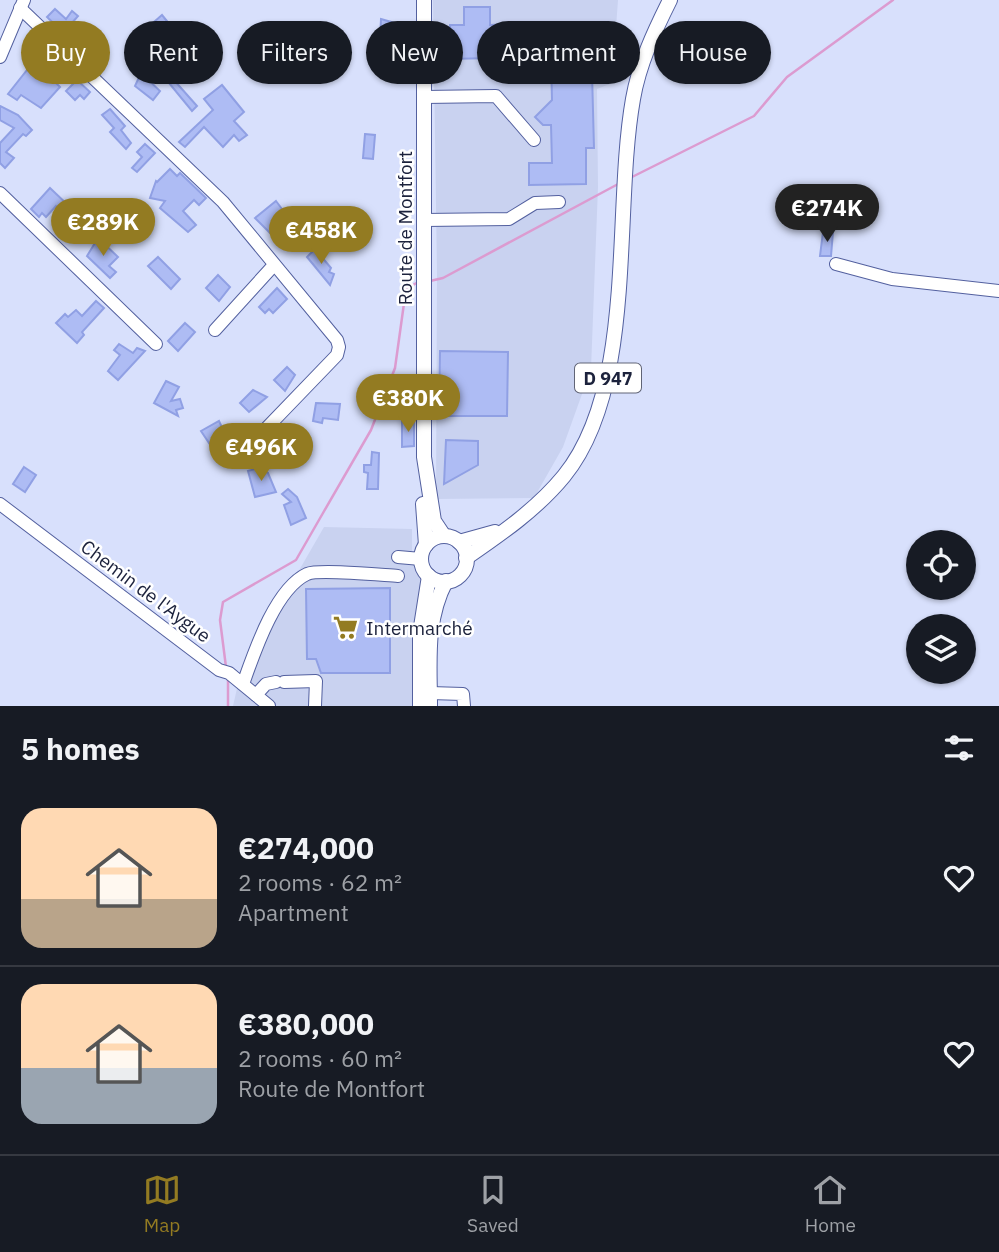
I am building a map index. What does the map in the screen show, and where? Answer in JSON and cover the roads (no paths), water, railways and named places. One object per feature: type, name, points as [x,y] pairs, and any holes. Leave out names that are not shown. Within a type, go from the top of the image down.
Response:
[{"type":"main road","name":"Route de Montfort","points":[[424,0],[425,289],[422,477],[426,545]]},
{"type":"main road","name":"D 947","points":[[466,558],[530,511],[565,474],[597,415],[611,358],[626,165],[636,83],[654,31],[670,0]]},
{"type":"main road","name":"Route de Montfort","points":[[424,457],[434,521],[444,536]]},
{"type":"main road","name":"D 947","points":[[458,542],[506,528]]},
{"type":"main road","points":[[420,706],[420,632],[429,576],[421,559],[426,545],[444,536],[458,542],[466,558],[461,573],[446,581],[433,609],[430,629],[430,699]]},
{"type":"main road","points":[[429,576],[446,581]]},
{"type":"street","points":[[0,57],[22,4],[223,202],[337,340],[337,355],[257,438]]},
{"type":"street","points":[[424,97],[496,96],[534,140]]},
{"type":"street","points":[[0,193],[156,344]]},
{"type":"street","points":[[425,220],[509,219],[535,203],[559,202]]},
{"type":"street","points":[[836,264],[892,279],[999,291]]},
{"type":"street","points":[[215,330],[274,265]]},
{"type":"street","name":"Chemin de l'Aygue","points":[[0,504],[269,706]]},
{"type":"street","points":[[398,558],[421,559]]},
{"type":"street","points":[[243,684],[259,637],[292,585],[309,573],[398,576]]},
{"type":"street","points":[[256,695],[266,684],[316,681],[315,706]]},
{"type":"street","points":[[430,699],[463,694],[464,706]]},
{"type":"waterway","points":[[632,177],[754,116],[787,77],[893,0]]},
{"type":"waterway","points":[[430,281],[443,278],[620,183]]},
{"type":"waterway","points":[[226,667],[220,620],[223,602],[296,560],[371,430],[395,368],[406,289],[420,281]]},
{"type":"waterway","points":[[228,680],[228,706]]},
{"type":"place","name":"Intermarché","points":[[346,628]]}]
